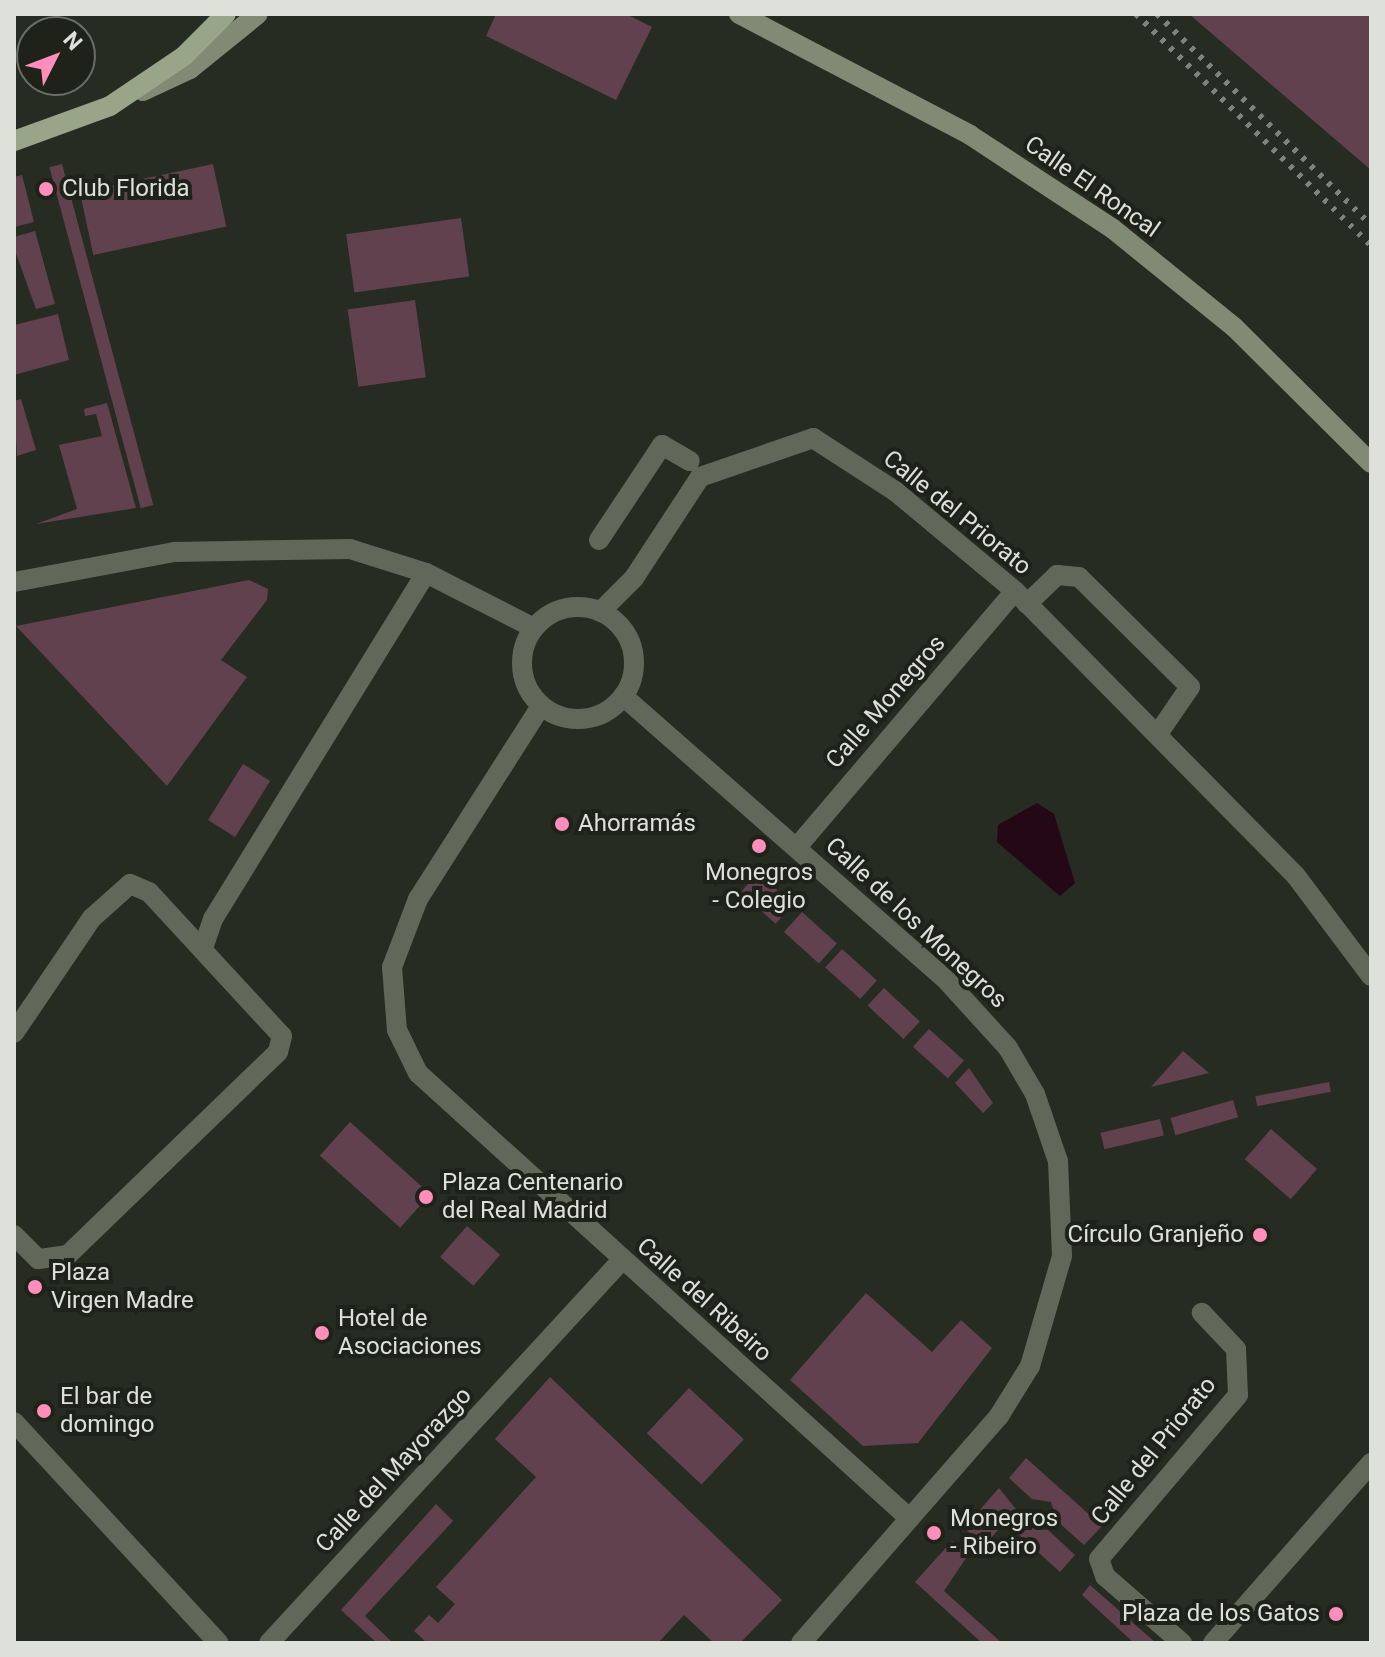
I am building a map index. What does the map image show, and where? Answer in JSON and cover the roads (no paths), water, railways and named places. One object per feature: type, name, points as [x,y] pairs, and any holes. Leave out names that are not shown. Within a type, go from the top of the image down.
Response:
[{"type":"main road","points":[[14,141],[110,106],[184,56],[226,14]]},
{"type":"street","points":[[110,106],[190,69],[258,14]]},
{"type":"street","name":"Calle El Roncal","points":[[739,14],[970,135],[1113,229],[1234,327],[1371,463]]},
{"type":"street","name":"Calle del Priorato","points":[[600,612],[634,578],[700,477],[813,438],[895,491],[1021,597],[1296,876],[1371,976]]},
{"type":"street","points":[[599,540],[662,445],[690,461]]},
{"type":"street","points":[[14,582],[248,546],[350,549],[426,573],[534,628]]},
{"type":"street","points":[[203,948],[213,919],[426,573]]},
{"type":"street","name":"Calle del Priorato","points":[[1021,597],[1057,575],[1079,577],[1190,687],[1157,735]]},
{"type":"street","name":"Calle Monegros","points":[[797,847],[1021,597]]},
{"type":"street","points":[[564,609],[600,612],[630,643],[633,670],[623,696],[589,718],[541,706],[522,667],[534,628],[564,609]]},
{"type":"street","name":"Calle de los Monegros","points":[[623,696],[948,982],[1008,1048],[1035,1094],[1058,1161],[1062,1256],[1042,1339],[999,1416],[801,1643]]},
{"type":"street","name":"Calle del Ribeiro","points":[[541,706],[418,899],[392,967],[397,1030],[418,1073],[621,1261],[909,1518]]},
{"type":"street","points":[[14,1033],[92,918],[130,884],[149,892],[277,1023],[278,1052],[68,1255],[38,1259],[14,1235]]},
{"type":"street","name":"Calle del Mayorazgo","points":[[269,1643],[621,1261]]},
{"type":"street","name":"Calle del Priorato","points":[[1182,1643],[1105,1576],[1099,1559],[1238,1395],[1236,1349],[1202,1313]]},
{"type":"street","points":[[14,1422],[219,1643]]},
{"type":"street","points":[[1213,1643],[1371,1463]]},
{"type":"railway","points":[[1136,14],[1371,246]]},
{"type":"railway","points":[[1157,14],[1371,225]]},
{"type":"place","name":"Club Florida","points":[[46,189]]},
{"type":"place","name":"Ahorramás","points":[[562,824]]},
{"type":"place","name":"Monegros - Colegio","points":[[759,846]]},
{"type":"place","name":"Plaza Centenario del Real Madrid","points":[[426,1197]]},
{"type":"place","name":"Círculo Granjeño","points":[[1260,1235]]},
{"type":"place","name":"Plaza Virgen Madre","points":[[35,1287]]},
{"type":"place","name":"Hotel de Asociaciones","points":[[322,1333]]},
{"type":"place","name":"El bar de domingo","points":[[44,1411]]},
{"type":"place","name":"Monegros - Ribeiro","points":[[934,1533]]},
{"type":"place","name":"Plaza de los Gatos","points":[[1336,1614]]}]
